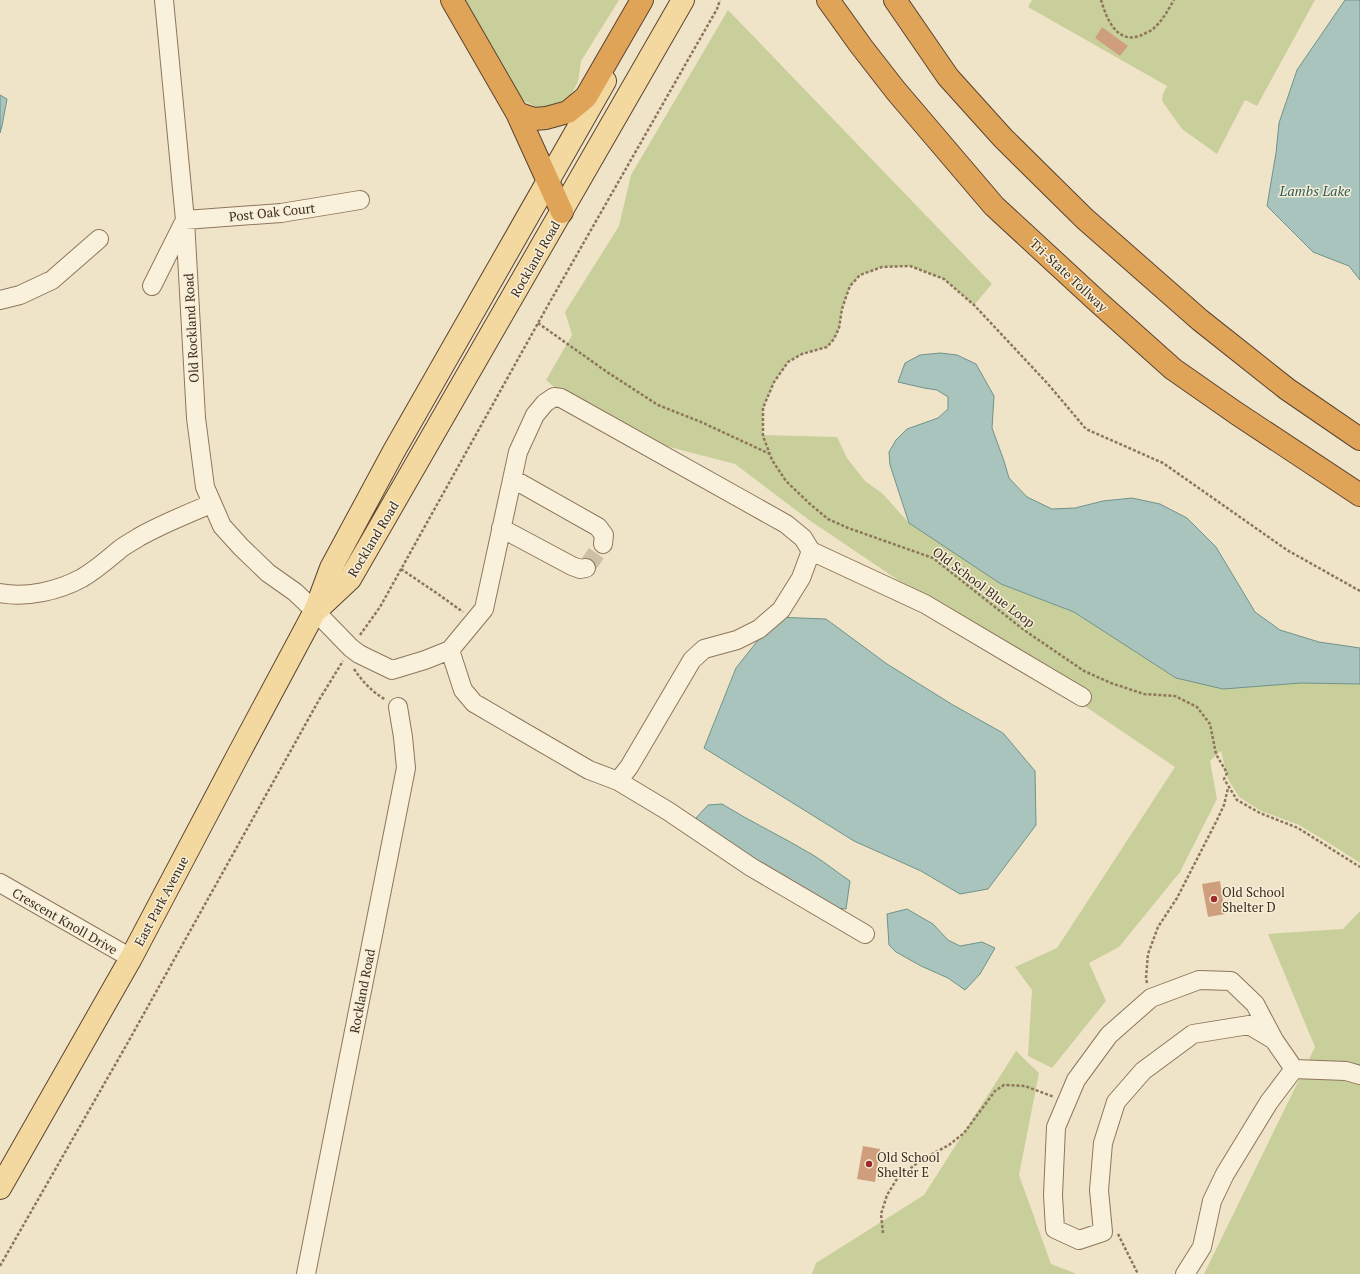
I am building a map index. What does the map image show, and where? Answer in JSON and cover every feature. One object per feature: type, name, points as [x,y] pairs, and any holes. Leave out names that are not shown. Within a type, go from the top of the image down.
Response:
[{"type":"highway","points":[[452,0],[517,113],[562,212]]},
{"type":"highway","points":[[517,113],[534,119],[546,118],[568,112],[586,97],[642,0]]},
{"type":"highway","name":"Tri-State Tollway","points":[[828,0],[896,91],[994,206],[1173,369],[1236,413],[1360,495]]},
{"type":"highway","points":[[895,0],[948,77],[1003,138],[1085,219],[1200,320],[1287,389],[1360,439]]},
{"type":"main road","name":"Rockland Road","points":[[315,611],[331,568],[368,499],[651,0]]},
{"type":"main road","name":"Rockland Road","points":[[315,611],[350,580],[683,0]]},
{"type":"main road","name":"East Park Avenue","points":[[0,1188],[131,958],[315,611]]},
{"type":"street","name":"Old Rockland Road","points":[[164,0],[185,220],[196,418],[205,487],[211,504],[222,526],[241,547],[268,573],[295,592],[351,648],[359,654],[392,670],[425,660],[450,650]]},
{"type":"street","name":"Post Oak Court","points":[[185,220],[281,213],[360,200]]},
{"type":"street","points":[[152,286],[185,220]]},
{"type":"street","points":[[0,300],[20,295],[52,280],[98,239]]},
{"type":"street","points":[[865,934],[751,867],[668,811],[618,781],[589,770],[474,703],[463,690],[450,650],[484,609],[518,452],[534,415],[545,403],[554,397],[561,398],[786,524],[803,538],[811,551],[924,604],[1082,697]]},
{"type":"street","points":[[513,479],[598,527],[604,535],[603,544]]},
{"type":"street","points":[[0,593],[20,595],[39,593],[76,581],[100,566],[120,549],[142,536],[211,504]]},
{"type":"street","points":[[501,528],[572,566],[580,569],[586,568]]},
{"type":"street","points":[[618,781],[629,767],[692,660],[704,650],[737,640],[759,629],[781,610],[801,578],[811,551]]},
{"type":"street","name":"Rockland Road","points":[[306,1274],[406,768],[398,707]]},
{"type":"street","name":"Crescent Knoll Drive","points":[[0,883],[131,958]]},
{"type":"street","points":[[1274,1040],[1249,1025],[1193,1034],[1143,1071],[1116,1102],[1103,1143],[1099,1190],[1103,1232],[1079,1240],[1055,1229],[1053,1195],[1056,1127],[1076,1080],[1109,1036],[1151,998],[1199,980],[1231,981],[1255,1004],[1274,1040],[1294,1069]]},
{"type":"street","points":[[1294,1069],[1346,1071],[1360,1076]]},
{"type":"street","points":[[1185,1274],[1202,1247],[1212,1201],[1225,1174],[1269,1102],[1294,1069]]},
{"type":"path","points":[[361,633],[380,607],[538,323],[717,9],[720,0]]},
{"type":"path","points":[[1101,0],[1105,13],[1111,24],[1117,32],[1126,37],[1138,37],[1153,29],[1166,15],[1174,0]]},
{"type":"path","name":"Old School Blue Loop","points":[[1228,788],[1224,779],[1227,773],[1216,754],[1210,724],[1197,707],[1175,696],[1144,694],[1111,683],[1084,671],[1024,630],[933,558],[909,548],[848,528],[828,518],[810,504],[786,480],[772,460],[763,436],[763,408],[774,382],[788,362],[802,354],[827,347],[834,339],[839,328],[842,309],[850,286],[860,275],[882,268],[910,266],[944,279],[974,305],[1048,384],[1086,430],[1163,463],[1287,550],[1360,591]]},
{"type":"path","points":[[538,323],[607,372],[658,405],[700,422],[770,455]]},
{"type":"path","points":[[400,569],[469,616]]},
{"type":"path","points":[[0,1266],[127,1044],[319,700],[344,658],[375,694],[398,707]]},
{"type":"path","points":[[1228,788],[1237,800],[1260,813],[1298,828],[1360,867]]},
{"type":"path","points":[[1151,998],[1146,978],[1148,954],[1158,927],[1177,898],[1217,820],[1224,805],[1228,788]]},
{"type":"path","points":[[883,1233],[881,1214],[887,1195],[897,1179],[921,1160],[949,1145],[964,1133],[995,1092],[1004,1085],[1025,1086],[1067,1102]]},
{"type":"path","points":[[1117,1231],[1138,1274]]},
{"type":"green space","points":[[455,0],[619,0],[581,61],[578,82],[570,96],[553,108],[536,107],[504,91]]},
{"type":"green space","points":[[1032,0],[1315,0],[1257,106],[1245,100],[1217,154],[1182,129],[1162,101],[1163,94],[1167,86],[1028,7]]},
{"type":"green space","points":[[728,10],[992,284],[974,305],[944,279],[910,266],[882,267],[860,275],[850,286],[842,309],[839,328],[834,339],[827,347],[802,354],[788,362],[774,382],[763,408],[763,435],[837,437],[847,458],[865,481],[883,494],[909,523],[1001,584],[1074,612],[1176,678],[1360,684],[1360,863],[1299,825],[1261,811],[1239,797],[1228,779],[1221,751],[1210,761],[1217,799],[1180,872],[1119,947],[1089,963],[1106,1001],[1052,1068],[1028,1056],[1032,990],[1015,967],[1057,948],[1175,767],[809,520],[735,464],[604,430],[546,380],[572,335],[565,312],[619,226],[631,175]]},
{"type":"green space","points":[[1360,911],[1360,1274],[1204,1274],[1315,1047],[1268,934],[1343,929]]},
{"type":"green space","points":[[1016,1051],[1039,1073],[1019,1175],[1051,1264],[1077,1274],[812,1274],[816,1263],[924,1195]]},
{"type":"water","name":"Lambs Lake","points":[[1345,0],[1360,0],[1360,280],[1349,266],[1313,252],[1267,206],[1276,153],[1279,123],[1297,70]]},
{"type":"water","points":[[0,95],[7,99],[0,133]]},
{"type":"water","points":[[940,353],[957,355],[976,364],[994,396],[992,428],[1009,478],[1027,497],[1052,509],[1075,508],[1103,501],[1132,498],[1160,504],[1187,518],[1216,547],[1255,612],[1280,630],[1319,642],[1360,648],[1360,684],[1301,683],[1223,689],[1176,678],[1074,612],[1001,584],[909,523],[890,465],[889,452],[896,440],[907,429],[938,418],[948,409],[948,397],[937,390],[898,382],[905,363],[920,355]]},
{"type":"water","points":[[774,617],[826,619],[887,664],[953,705],[1003,733],[1035,771],[1036,825],[988,889],[960,894],[921,871],[854,841],[704,748],[736,668]]},
{"type":"water","points":[[722,804],[823,861],[850,881],[846,909],[830,907],[707,831],[696,818],[708,805]]},
{"type":"water","points":[[907,909],[933,924],[948,940],[960,946],[982,942],[995,948],[980,974],[965,990],[948,978],[921,966],[896,952],[889,945],[887,914]]},
{"type":"building","points":[[1102,27],[1128,46],[1120,56],[1095,38]]},
{"type":"building","name":"Old School Shelter D","points":[[1220,881],[1225,914],[1208,917],[1202,884]]},
{"type":"building","name":"Old School Shelter E","points":[[863,1146],[880,1149],[875,1182],[857,1179]]},
{"type":"tunnel","points":[[586,568],[603,544]]},
{"type":"place","name":"Old School Shelter D","points":[[1214,899]]},
{"type":"place","name":"Old School Shelter E","points":[[869,1164]]}]
